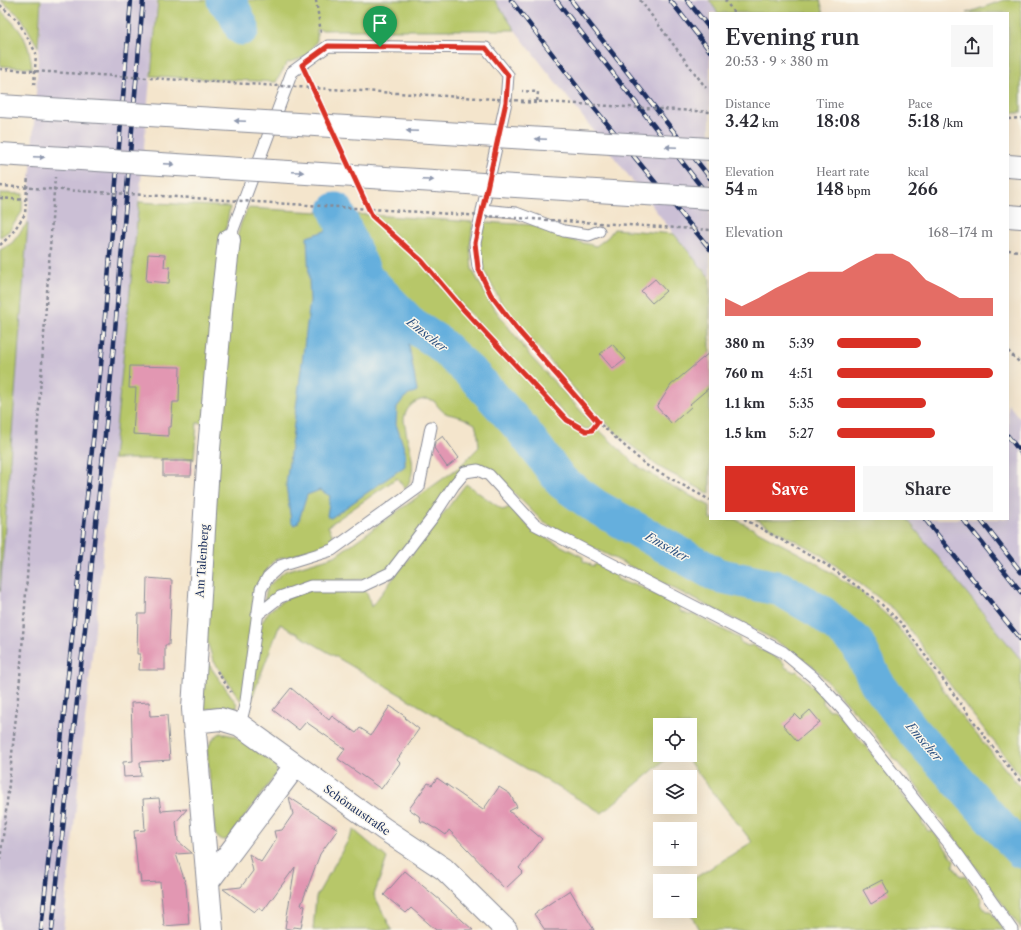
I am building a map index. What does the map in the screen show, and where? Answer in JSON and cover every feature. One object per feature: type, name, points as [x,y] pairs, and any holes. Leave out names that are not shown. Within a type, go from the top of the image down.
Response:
[{"type":"main road","points":[[0,106],[709,149]]},
{"type":"main road","points":[[0,154],[709,198]]},
{"type":"main road","points":[[1009,166],[1021,167]]},
{"type":"main road","points":[[1009,216],[1021,217]]},
{"type":"main road","name":"Am Talenberg","points":[[212,930],[193,709],[209,449],[229,240]]},
{"type":"main road","name":"Schönaustraße","points":[[194,722],[242,718],[295,766],[384,829],[444,869],[506,930]]},
{"type":"main road","points":[[208,882],[295,766]]},
{"type":"lane","points":[[229,240],[292,72],[328,46],[486,48],[508,75],[506,102],[475,243],[478,268]]},
{"type":"lane","points":[[482,210],[516,213],[564,231],[589,235],[599,231]]},
{"type":"lane","points":[[242,718],[246,700],[261,588],[268,577],[280,566],[332,550],[419,487],[431,427]]},
{"type":"lane","points":[[257,615],[280,597],[311,586],[362,586],[390,573],[465,472],[478,470],[489,474],[534,524],[784,652],[813,677],[844,711],[959,856],[1012,930]]},
{"type":"path","points":[[316,0],[320,30],[328,46]]},
{"type":"path","points":[[640,0],[706,88]]},
{"type":"path","points":[[725,0],[733,12]]},
{"type":"path","points":[[302,65],[322,108]]},
{"type":"path","points":[[0,69],[709,112]]},
{"type":"path","points":[[1009,119],[1021,118]]},
{"type":"path","points":[[0,860],[6,821],[20,678],[55,172]]},
{"type":"path","points":[[0,186],[709,230]]},
{"type":"path","points":[[362,194],[372,216],[422,261],[463,309],[567,420],[586,431],[592,430],[598,422]]},
{"type":"path","points":[[0,198],[26,200]]},
{"type":"path","points":[[1009,250],[1021,251]]},
{"type":"path","points":[[478,268],[491,295],[516,328],[598,422],[646,465],[709,499]]},
{"type":"path","points":[[1009,351],[1021,364]]},
{"type":"path","points":[[746,520],[825,564],[877,600],[902,624],[989,742],[1021,782]]},
{"type":"path","points":[[197,641],[242,718]]},
{"type":"shaded area","points":[[42,0],[157,0],[135,248],[63,930],[0,930],[0,592],[21,322]]},
{"type":"shaded area","points":[[495,0],[708,0],[717,12],[709,12],[709,277],[674,234],[515,30]]},
{"type":"shaded area","points":[[1009,405],[1021,420],[1021,660],[908,520],[1009,520]]},
{"type":"green space","points":[[0,0],[41,0],[38,47],[21,17]]},
{"type":"green space","points":[[158,0],[495,0],[515,30],[317,29],[317,40],[308,56],[287,63],[276,82],[151,76]]},
{"type":"green space","points":[[709,0],[820,0],[824,12],[717,12]]},
{"type":"green space","points":[[1004,0],[1021,0],[1021,113],[1009,113],[1009,12],[970,12]]},
{"type":"green space","points":[[0,10],[19,29],[23,36],[29,50],[32,68],[0,66]]},
{"type":"green space","points":[[0,193],[23,194],[22,212],[9,231],[0,237]]},
{"type":"green space","points":[[139,202],[230,207],[221,255],[207,423],[197,423],[194,459],[113,459]]},
{"type":"green space","points":[[248,208],[370,215],[420,262],[456,305],[566,421],[586,432],[595,431],[598,429],[636,465],[660,480],[709,505],[709,520],[737,520],[813,561],[861,592],[891,619],[919,653],[958,712],[1021,788],[1021,929],[912,780],[865,723],[816,669],[797,654],[767,636],[543,522],[491,470],[475,466],[434,509],[394,562],[384,571],[370,579],[342,581],[264,604],[267,587],[285,571],[335,556],[458,468],[479,447],[475,424],[463,418],[447,414],[432,400],[425,399],[417,401],[408,409],[405,415],[404,422],[413,468],[412,475],[405,489],[397,478],[328,526],[335,540],[329,546],[274,560],[255,588],[243,701],[241,701],[213,660],[205,635],[232,255],[241,223]]},
{"type":"green space","points":[[372,215],[473,222],[470,246],[472,269],[491,304],[531,357],[593,424],[590,429],[585,429],[568,418],[461,304],[423,260]]},
{"type":"green space","points":[[28,222],[0,592],[0,250],[12,243]]},
{"type":"green space","points":[[482,222],[535,225],[556,236],[596,246],[608,237],[614,229],[674,234],[709,277],[709,493],[659,467],[624,440],[590,407],[502,304],[483,269],[478,244]]},
{"type":"green space","points":[[466,484],[503,510],[510,507],[534,532],[583,557],[583,561],[593,566],[596,564],[616,574],[617,579],[629,584],[633,583],[680,607],[680,611],[689,615],[693,614],[739,638],[740,642],[748,646],[752,645],[779,659],[784,663],[785,667],[794,672],[797,671],[823,697],[823,703],[829,710],[834,709],[901,788],[901,793],[906,800],[911,801],[923,818],[922,822],[928,831],[933,831],[954,860],[953,866],[961,876],[965,876],[982,900],[981,904],[987,911],[990,911],[1004,930],[699,930],[693,918],[697,918],[697,877],[752,842],[689,762],[697,762],[697,718],[653,718],[653,762],[663,762],[602,813],[280,624],[249,706],[259,627],[269,611],[284,600],[311,589],[362,589],[368,595],[371,607]]},
{"type":"green space","points":[[757,520],[908,520],[1021,660],[1021,776],[965,705],[895,610],[820,554]]},
{"type":"green space","points":[[202,655],[237,704],[237,708],[224,706],[204,710]]},
{"type":"green space","points":[[221,733],[234,736],[275,764],[277,768],[277,773],[228,839],[224,840],[219,839],[215,834],[207,749],[211,742]]},
{"type":"green space","points":[[354,830],[387,858],[374,895],[392,930],[313,930],[316,897]]},
{"type":"water","points":[[331,229],[352,279],[394,325],[407,334],[417,391],[405,397],[397,407],[396,424],[405,451],[405,466],[331,518],[327,516],[330,496],[320,490],[307,495],[298,523],[294,525],[291,521],[286,485],[310,301],[307,237]]},
{"type":"building","points":[[148,254],[165,255],[164,267],[170,267],[169,283],[146,281]]},
{"type":"building","points":[[655,279],[666,291],[652,303],[641,291]]},
{"type":"building","points":[[612,344],[626,359],[613,369],[600,354]]},
{"type":"building","points":[[709,353],[709,388],[690,404],[692,406],[672,424],[657,407],[671,385]]},
{"type":"building","points":[[130,366],[180,367],[179,402],[173,402],[171,427],[168,427],[168,436],[133,434],[136,388],[129,388]]},
{"type":"building","points":[[443,436],[459,458],[447,467],[434,448],[435,442]]},
{"type":"building","points":[[163,461],[192,461],[191,476],[163,476]]},
{"type":"building","points":[[147,578],[172,580],[169,645],[165,645],[165,670],[139,670],[140,654],[137,654],[138,614],[146,614]]},
{"type":"building","points":[[291,688],[329,720],[332,716],[356,733],[360,728],[371,735],[390,706],[406,717],[405,718],[419,729],[397,760],[400,763],[381,789],[338,759],[345,749],[306,722],[299,730],[273,710]]},
{"type":"building","points":[[149,702],[150,716],[167,715],[170,760],[140,762],[141,776],[124,777],[123,762],[133,761],[131,703]]},
{"type":"building","points":[[810,710],[820,722],[797,741],[783,725],[795,714],[800,719]]},
{"type":"building","points":[[437,778],[483,810],[499,787],[510,794],[517,807],[509,811],[542,839],[519,868],[523,872],[505,889],[449,830],[446,835],[436,828],[421,822],[419,816],[409,809],[428,783],[432,785]]},
{"type":"building","points":[[289,797],[338,829],[320,854],[301,905],[305,906],[301,928],[294,927],[293,930],[285,928],[295,867],[263,911],[258,908],[255,912],[223,889],[241,887],[253,871],[249,854],[261,862],[276,839],[274,831],[282,830],[293,814]]},
{"type":"building","points":[[159,798],[161,811],[187,809],[176,822],[178,841],[192,853],[176,854],[186,885],[189,924],[164,926],[160,882],[141,883],[140,874],[138,874],[134,831],[145,830],[143,799]]},
{"type":"building","points":[[405,871],[473,930],[436,930],[411,908],[406,913],[384,895]]},
{"type":"building","points":[[882,880],[889,893],[871,904],[863,890]]},
{"type":"building","points":[[570,890],[594,930],[545,930],[534,914]]},
{"type":"waterway","name":"Emscher","points":[[224,0],[233,9],[242,28]]},
{"type":"waterway","name":"Emscher","points":[[336,210],[366,277],[413,326],[438,342],[474,376],[521,428],[562,482],[595,506],[717,575],[781,589],[822,613],[857,643],[877,683],[913,731],[1021,851]]},
{"type":"railway","points":[[41,930],[101,365],[131,0]]},
{"type":"railway","points":[[52,930],[112,366],[143,0]]},
{"type":"railway","points":[[511,0],[586,98],[709,248]]},
{"type":"railway","points":[[556,0],[709,197]]},
{"type":"railway","points":[[571,0],[709,177]]},
{"type":"railway","points":[[670,0],[709,50]]},
{"type":"railway","points":[[687,0],[709,28]]},
{"type":"railway","points":[[1009,437],[1021,453]]},
{"type":"railway","points":[[926,520],[1021,640]]},
{"type":"railway","points":[[964,520],[1021,592]]},
{"type":"railway","points":[[981,520],[1021,572]]},
{"type":"route","points":[[328,46],[380,47],[486,48],[508,75],[506,102],[475,243],[478,268],[491,295],[516,328],[598,422],[592,430],[586,431],[567,420],[463,309],[422,261],[372,216],[302,65],[328,46]]}]
